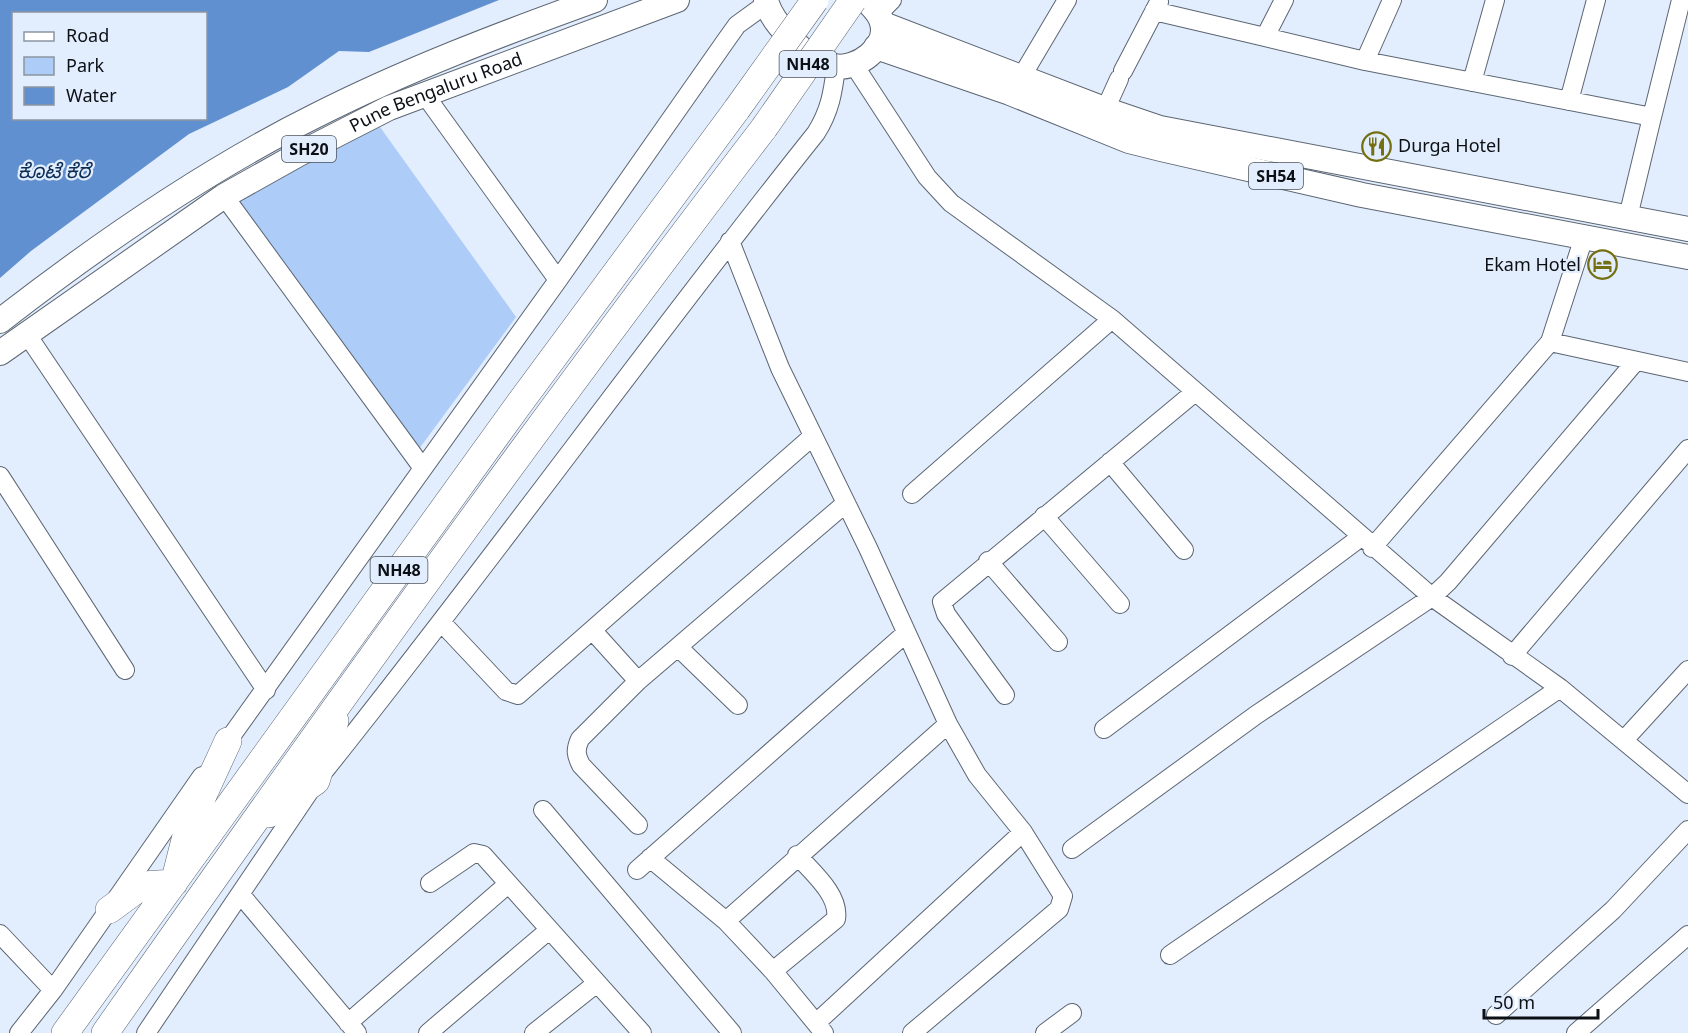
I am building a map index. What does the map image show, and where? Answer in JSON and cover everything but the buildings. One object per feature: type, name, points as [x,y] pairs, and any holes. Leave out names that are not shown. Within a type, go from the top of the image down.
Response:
[{"type":"highway","name":"NH48","points":[[65,1033],[815,0]]},
{"type":"highway","name":"NH48","points":[[105,1033],[341,701],[655,270],[764,128],[853,0]]},
{"type":"highway","points":[[253,825],[316,781],[341,701]]},
{"type":"highway","points":[[108,910],[143,885],[174,883],[188,828],[228,741]]},
{"type":"main road","name":"Pune Bengaluru Road","points":[[0,321],[150,212],[314,116],[371,89],[595,0]]},
{"type":"main road","name":"Pune Bengaluru Road","points":[[0,353],[28,336],[224,196],[389,108],[677,0]]},
{"type":"main road","points":[[766,2],[780,27],[809,55],[845,66],[867,57],[876,47],[883,31],[880,9]]},
{"type":"main road","name":"SH54","points":[[880,9],[1022,76],[1101,119]]},
{"type":"main road","name":"SH54","points":[[876,47],[1010,93],[1101,119],[1160,128],[1235,155],[1362,195],[1688,257]]},
{"type":"main road","name":"SH54","points":[[1235,155],[1552,204],[1688,229]]},
{"type":"main road","points":[[1548,230],[1552,204]]},
{"type":"street","points":[[1022,76],[1067,0]]},
{"type":"street","points":[[1265,38],[1284,0]]},
{"type":"street","points":[[1365,61],[1392,0]]},
{"type":"street","points":[[1472,82],[1495,0]]},
{"type":"street","points":[[1569,101],[1596,0]]},
{"type":"street","points":[[1628,217],[1681,0]]},
{"type":"street","points":[[19,1033],[53,990],[737,25],[766,2]]},
{"type":"street","points":[[1101,119],[1157,6],[1265,38],[1365,61],[1652,117]]},
{"type":"street","points":[[146,1033],[242,895],[316,781],[442,623],[827,116],[845,66]]},
{"type":"street","points":[[845,66],[927,177],[951,203],[1112,319],[1432,597],[1560,688],[1688,794]]},
{"type":"street","points":[[425,95],[558,280]]},
{"type":"street","points":[[224,196],[422,467]]},
{"type":"street","points":[[1104,729],[1367,542],[1550,342],[1584,237]]},
{"type":"street","points":[[730,241],[780,368],[846,503],[948,724],[977,775],[1023,832],[1063,896],[1059,909],[912,1033]]},
{"type":"street","points":[[912,494],[1112,319]]},
{"type":"street","points":[[28,336],[266,690]]},
{"type":"street","points":[[1550,342],[1688,372]]},
{"type":"street","points":[[1072,849],[1256,715],[1432,597],[1448,582],[1636,361]]},
{"type":"street","points":[[1005,694],[942,608],[945,597],[1195,392]]},
{"type":"street","points":[[442,623],[506,691],[518,695],[813,436]]},
{"type":"street","points":[[1512,656],[1688,449]]},
{"type":"street","points":[[1110,462],[1184,550]]},
{"type":"street","points":[[0,476],[125,670]]},
{"type":"street","points":[[638,825],[581,765],[576,757],[576,748],[580,739],[638,681],[846,503]]},
{"type":"street","points":[[1044,516],[1120,604]]},
{"type":"street","points":[[988,561],[1058,642]]},
{"type":"street","points":[[593,631],[638,681]]},
{"type":"street","points":[[905,634],[644,864],[726,921],[773,971],[820,1028],[1023,832]]},
{"type":"street","points":[[678,647],[738,705]]},
{"type":"street","points":[[1624,739],[1688,670]]},
{"type":"street","points":[[1170,955],[1560,688]]},
{"type":"street","points":[[726,921],[797,855],[948,724]]},
{"type":"street","points":[[543,810],[732,1033]]},
{"type":"street","points":[[1496,1015],[1613,910],[1688,830]]},
{"type":"street","points":[[430,884],[474,853],[483,855],[642,1033]]},
{"type":"street","points":[[773,971],[836,919],[838,909],[834,898],[797,855]]},
{"type":"street","points":[[242,895],[353,1028],[508,884]]},
{"type":"street","points":[[428,1033],[549,930]]},
{"type":"street","points":[[0,934],[53,990]]},
{"type":"street","points":[[1576,1033],[1688,935]]},
{"type":"street","points":[[534,1033],[597,983]]},
{"type":"street","points":[[1045,1033],[1072,1013]]},
{"type":"green space","points":[[380,127],[516,317],[416,453],[233,202]]},
{"type":"water","name":"ಕೊಟೆ ಕೆರೆ","points":[[0,0],[499,0],[369,52],[339,51],[288,87],[189,134],[31,251],[0,278]]},
{"type":"place","name":"Durga Hotel","points":[[1377,146]]},
{"type":"place","name":"Ekam Hotel","points":[[1602,265]]}]
